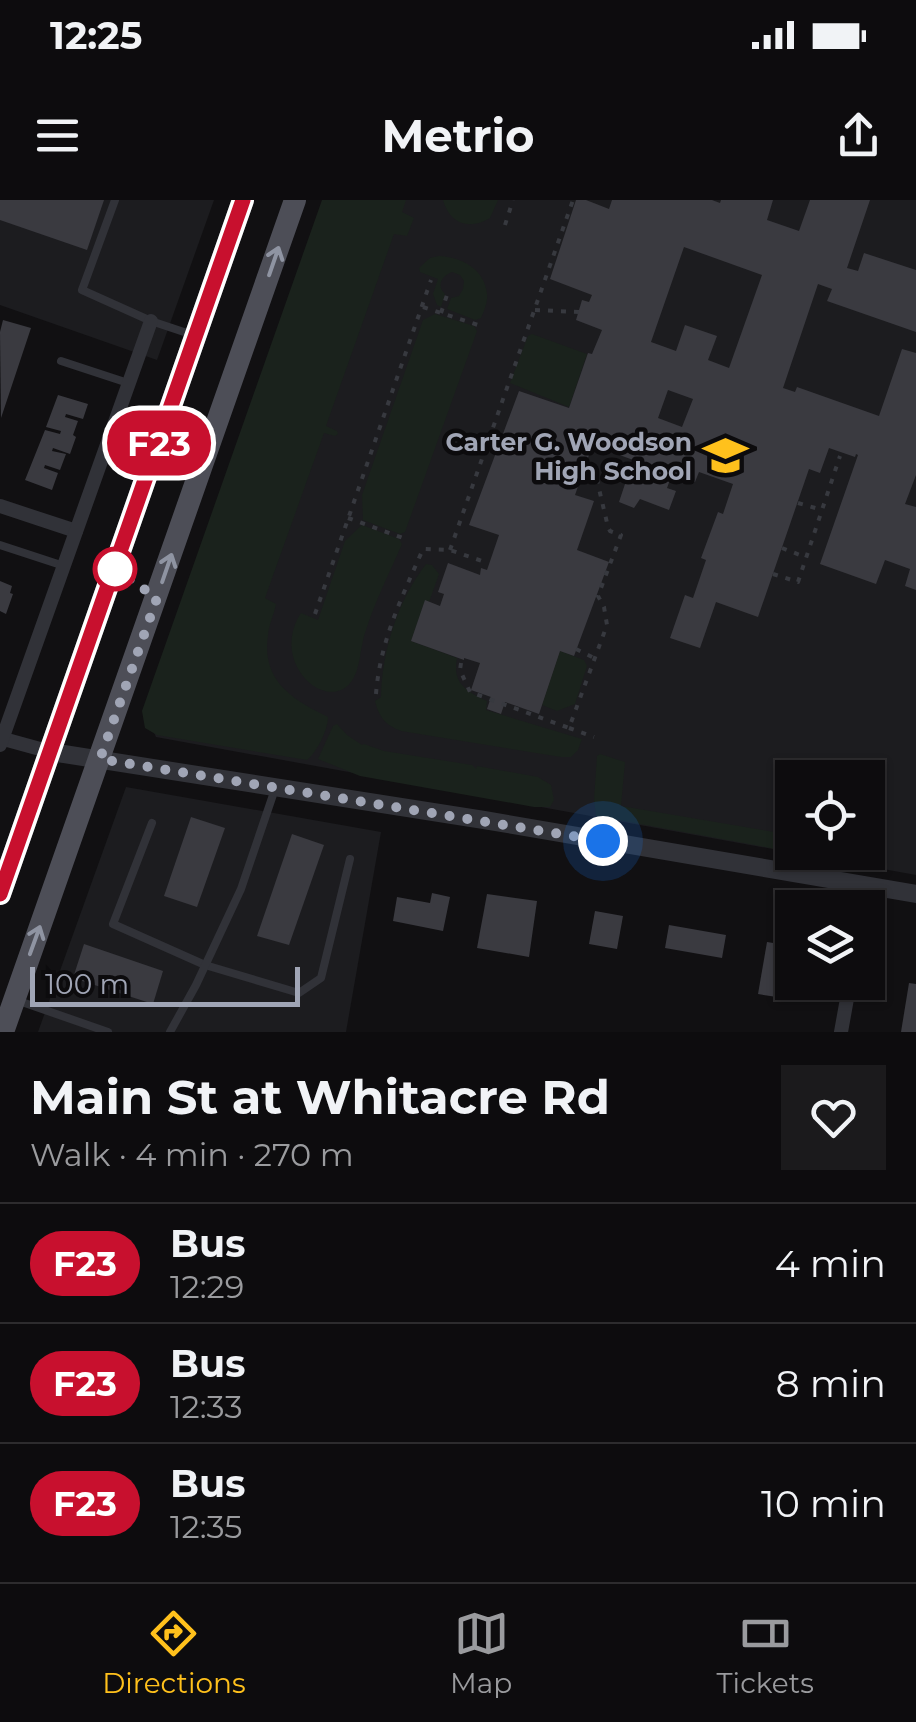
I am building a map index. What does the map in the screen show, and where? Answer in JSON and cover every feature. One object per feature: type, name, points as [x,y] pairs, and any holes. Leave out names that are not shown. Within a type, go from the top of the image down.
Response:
[{"type":"main road","points":[[0,894],[244,200]]},
{"type":"main road","points":[[3,1032],[295,200]]},
{"type":"street","points":[[152,321],[1,741],[916,894]]},
{"type":"street","points":[[0,506],[76,532]]},
{"type":"street","points":[[862,886],[862,890]]},
{"type":"street","points":[[841,1032],[847,1000]]},
{"type":"lane","points":[[115,200],[82,290],[196,336]]},
{"type":"lane","points":[[61,361],[129,383]]},
{"type":"lane","points":[[0,545],[64,566]]},
{"type":"lane","points":[[170,1032],[241,889],[276,786]]},
{"type":"lane","points":[[152,823],[113,924],[205,964],[299,993],[321,978],[350,858]]},
{"type":"lane","points":[[14,1000],[108,1032]]},
{"type":"path","points":[[505,225],[513,200]]},
{"type":"path","points":[[450,550],[573,200]]},
{"type":"path","points":[[315,614],[431,280]]},
{"type":"path","points":[[441,313],[448,292]]},
{"type":"path","points":[[423,307],[478,325]]},
{"type":"path","points":[[534,310],[578,312]]},
{"type":"path","points":[[772,574],[798,582],[840,456]]},
{"type":"path","points":[[569,728],[607,625],[598,596],[621,535],[608,527],[592,459]]},
{"type":"path","points":[[798,502],[822,510]]},
{"type":"path","points":[[348,518],[403,538]]},
{"type":"path","points":[[782,548],[805,557]]},
{"type":"path","points":[[376,694],[390,624],[423,549],[450,550],[485,562]]},
{"type":"path","points":[[576,650],[594,658]]},
{"type":"path","points":[[461,662],[460,670],[470,692],[594,738]]},
{"type":"shaded area","points":[[0,200],[214,200],[157,360],[0,305]]},
{"type":"shaded area","points":[[322,200],[406,200],[402,212],[414,218],[407,236],[394,234],[326,426],[338,434],[324,433],[265,598],[276,604],[267,651],[275,677],[292,696],[328,717],[321,740],[307,760],[157,735],[145,728],[142,711]]},
{"type":"shaded area","points":[[329,200],[916,200],[916,875],[885,869],[885,760],[775,760],[775,849],[156,737],[146,714]]},
{"type":"shaded area","points":[[443,200],[498,200],[490,218],[467,224],[450,214]]},
{"type":"shaded area","points":[[439,256],[463,262],[482,278],[487,297],[481,318],[475,320],[447,309],[451,298],[459,296],[463,289],[464,281],[452,272],[441,281],[445,294],[441,307],[437,305],[433,294],[438,279],[419,268]]},
{"type":"shaded area","points":[[435,314],[474,326],[477,331],[405,532],[400,534],[363,520],[362,495],[423,320]]},
{"type":"shaded area","points":[[532,334],[587,354],[569,407],[510,383]]},
{"type":"shaded area","points":[[362,525],[399,539],[402,544],[370,619],[354,677],[340,690],[328,692],[305,678],[296,665],[293,631],[301,613],[318,620],[345,541]]},
{"type":"shaded area","points":[[426,564],[439,574],[411,641],[457,658],[459,680],[467,690],[487,701],[486,710],[582,739],[571,757],[401,731],[383,720],[375,701],[381,697],[388,644],[407,593]]},
{"type":"shaded area","points":[[560,651],[584,660],[587,666],[575,704],[557,711],[542,705]]},
{"type":"shaded area","points":[[337,724],[362,745],[384,751],[538,777],[551,785],[554,800],[550,807],[534,807],[360,776],[318,759]]},
{"type":"shaded area","points":[[597,756],[625,762],[621,806],[775,832],[775,849],[596,816]]},
{"type":"shaded area","points":[[126,787],[381,832],[346,1032],[38,1032]]},
{"type":"building","points":[[0,200],[104,200],[87,250],[0,220]]},
{"type":"building","name":"Carter G. Woodson High School","points":[[576,200],[609,209],[612,200],[773,200],[767,220],[799,231],[810,200],[870,200],[847,268],[858,271],[864,253],[916,270],[916,332],[827,301],[832,289],[818,284],[783,388],[795,392],[797,387],[879,416],[902,349],[916,353],[916,475],[905,504],[916,507],[916,590],[905,586],[910,569],[885,560],[876,584],[820,564],[858,455],[829,448],[820,473],[809,469],[758,617],[716,602],[700,648],[670,638],[685,595],[693,598],[706,560],[701,558],[733,484],[699,472],[695,482],[672,474],[667,488],[676,491],[669,510],[640,499],[634,508],[619,502],[636,461],[614,453],[617,442],[596,435],[575,495],[594,501],[577,550],[609,562],[574,656],[560,651],[539,714],[505,702],[501,714],[487,709],[491,697],[471,690],[480,663],[411,641],[425,600],[440,606],[444,594],[438,592],[448,563],[480,575],[481,568],[487,570],[499,535],[469,525],[519,391],[569,408],[588,353],[592,354],[602,330],[576,320],[582,300],[589,302],[592,295],[550,279]],"holes":[[[684,247],[762,275],[729,368],[708,360],[717,336],[685,325],[676,351],[651,342]],[[668,390],[693,399],[682,427],[658,418]]]},
{"type":"building","points":[[3,320],[31,328],[1,418],[0,332]]},
{"type":"building","points":[[58,395],[88,404],[83,419],[66,414],[65,417],[78,421],[73,435],[76,437],[70,454],[53,448],[52,451],[66,454],[60,470],[45,465],[44,468],[58,473],[52,490],[25,480],[45,430],[60,434],[61,431],[46,427]]},
{"type":"building","points":[[0,581],[12,586],[6,614],[0,611]]},
{"type":"building","points":[[191,817],[225,828],[197,907],[164,896]]},
{"type":"building","points":[[292,834],[324,845],[289,945],[257,936]]},
{"type":"building","points":[[432,893],[450,897],[443,931],[393,921],[397,897],[430,903]]},
{"type":"building","points":[[487,894],[537,901],[529,957],[477,948]]},
{"type":"building","points":[[595,911],[623,916],[617,949],[589,944]]},
{"type":"building","points":[[669,925],[726,935],[722,958],[665,948]]},
{"type":"building","points":[[767,942],[775,943],[775,997],[758,994]]},
{"type":"building","points":[[84,944],[163,971],[153,1004],[73,978]]},
{"type":"building","points":[[909,983],[916,984],[916,1032],[901,1032]]},
{"type":"bus line","name":"F23","points":[[0,894],[243,200]]},
{"type":"place","name":"Carter G. Woodson High School","points":[[725,456]]},
{"type":"route","points":[[115,569],[157,598],[100,759],[603,841]]}]
